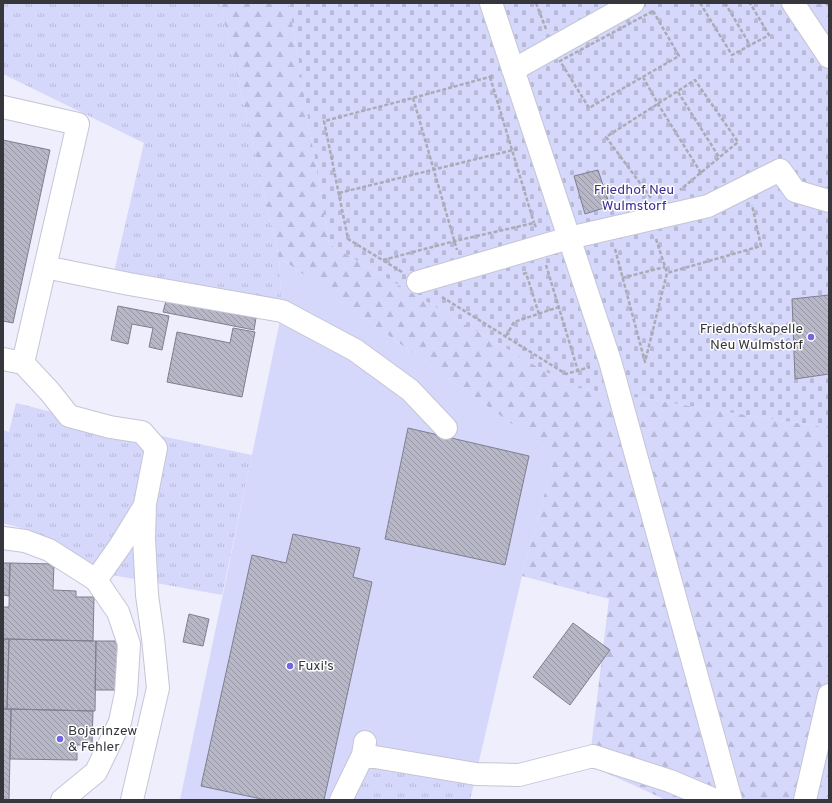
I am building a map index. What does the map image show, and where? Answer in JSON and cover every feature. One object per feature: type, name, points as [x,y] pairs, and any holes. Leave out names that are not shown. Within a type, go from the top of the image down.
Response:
[{"type":"street","points":[[491,3],[610,361],[731,800]]},
{"type":"street","points":[[513,70],[633,3]]},
{"type":"street","points":[[793,3],[829,57]]},
{"type":"street","points":[[3,107],[78,124],[45,267],[13,361],[50,392],[70,416],[110,427],[142,432],[156,448],[146,504],[144,539],[147,595],[158,688],[132,800]]},
{"type":"street","points":[[418,282],[569,238],[657,210],[708,206],[780,170],[795,192],[829,201]]},
{"type":"street","points":[[45,267],[282,311],[361,354],[410,390],[446,428]]},
{"type":"street","points":[[96,580],[120,546],[146,504]]},
{"type":"street","points":[[3,538],[25,541],[48,550],[96,580],[118,612],[129,644],[126,693],[120,722],[96,772],[71,799]]},
{"type":"street","points":[[805,800],[829,695]]},
{"type":"street","points":[[341,800],[364,748],[476,774],[519,775],[592,756],[670,781],[715,800]]},
{"type":"path","points":[[536,3],[553,49]]},
{"type":"path","points":[[700,3],[732,56],[769,35],[750,3]]},
{"type":"path","points":[[725,3],[750,45]]},
{"type":"path","points":[[826,3],[829,6]]},
{"type":"path","points":[[653,11],[679,56],[643,77],[589,108],[560,61],[653,11]]},
{"type":"path","points":[[418,282],[348,239],[324,121],[513,70]]},
{"type":"path","points":[[490,77],[578,371]]},
{"type":"path","points":[[643,77],[701,173]]},
{"type":"path","points":[[614,245],[644,362],[667,273],[652,227],[661,224],[657,210],[606,137],[696,80],[738,142],[676,193]]},
{"type":"path","points":[[678,92],[720,157]]},
{"type":"path","points":[[413,98],[463,269]]},
{"type":"path","points":[[339,193],[537,143]]},
{"type":"path","points":[[667,273],[761,246],[752,202]]},
{"type":"path","points":[[382,260],[534,223]]},
{"type":"path","points":[[622,278],[665,267]]},
{"type":"path","points":[[519,275],[526,273],[539,314]]},
{"type":"path","points":[[446,293],[439,295],[566,374],[610,361]]},
{"type":"path","points":[[506,336],[514,322],[559,307]]},
{"type":"green space","points":[[3,3],[220,3],[279,257],[282,311],[112,281],[144,143],[3,74]]},
{"type":"green space","points":[[220,3],[289,3],[329,244],[572,387],[829,428],[829,800],[666,800],[589,765],[609,599],[522,576],[555,455],[279,257]]},
{"type":"green space","name":"Friedhof Neu Wulmstorf","points":[[289,3],[793,3],[829,57],[829,428],[572,387],[329,244]]},
{"type":"green space","points":[[793,3],[829,3],[829,57]]},
{"type":"green space","points":[[279,257],[555,455],[522,576],[476,774],[363,755],[341,800],[180,800],[282,311]]},
{"type":"green space","points":[[16,403],[84,420],[252,455],[222,595],[101,573],[32,531],[3,523],[3,430],[9,432]]},
{"type":"green space","points":[[363,755],[476,774],[470,800],[341,800]]},
{"type":"building","points":[[3,140],[50,150],[13,323],[3,321]]},
{"type":"building","points":[[598,170],[610,206],[585,214],[574,176]]},
{"type":"building","name":"Friedhofskapelle Neu Wulmstorf","points":[[829,295],[829,374],[795,379],[792,299]]},
{"type":"building","points":[[166,301],[256,318],[254,330],[163,312]]},
{"type":"building","points":[[118,306],[169,316],[162,350],[149,347],[153,328],[132,324],[128,344],[111,340]]},
{"type":"building","points":[[233,328],[255,332],[242,397],[167,382],[177,332],[230,343]]},
{"type":"building","points":[[408,428],[529,456],[505,565],[385,539]]},
{"type":"building","name":"Fuxi's","points":[[293,534],[360,548],[353,577],[372,582],[324,800],[266,800],[201,786],[252,555],[286,563]]},
{"type":"building","points":[[3,563],[10,563],[9,596],[3,595]]},
{"type":"building","points":[[10,563],[54,564],[53,590],[76,591],[76,597],[94,597],[93,641],[3,639],[3,607],[9,607]]},
{"type":"building","points":[[189,614],[209,619],[203,646],[183,642]]},
{"type":"building","points":[[573,623],[610,650],[570,705],[533,677]]},
{"type":"building","points":[[3,639],[9,639],[7,709],[3,709]]},
{"type":"building","points":[[9,639],[96,641],[95,711],[7,709]]},
{"type":"building","points":[[96,641],[121,641],[120,690],[95,690]]},
{"type":"building","points":[[3,709],[11,709],[9,800],[3,800]]},
{"type":"building","points":[[11,709],[93,711],[92,745],[77,745],[77,760],[10,759]]},
{"type":"place","name":"Friedhofskapelle Neu Wulmstorf","points":[[811,337]]},
{"type":"place","name":"Fuxi's","points":[[290,666]]},
{"type":"place","name":"Bojarinzew & Fehler","points":[[60,739]]}]
